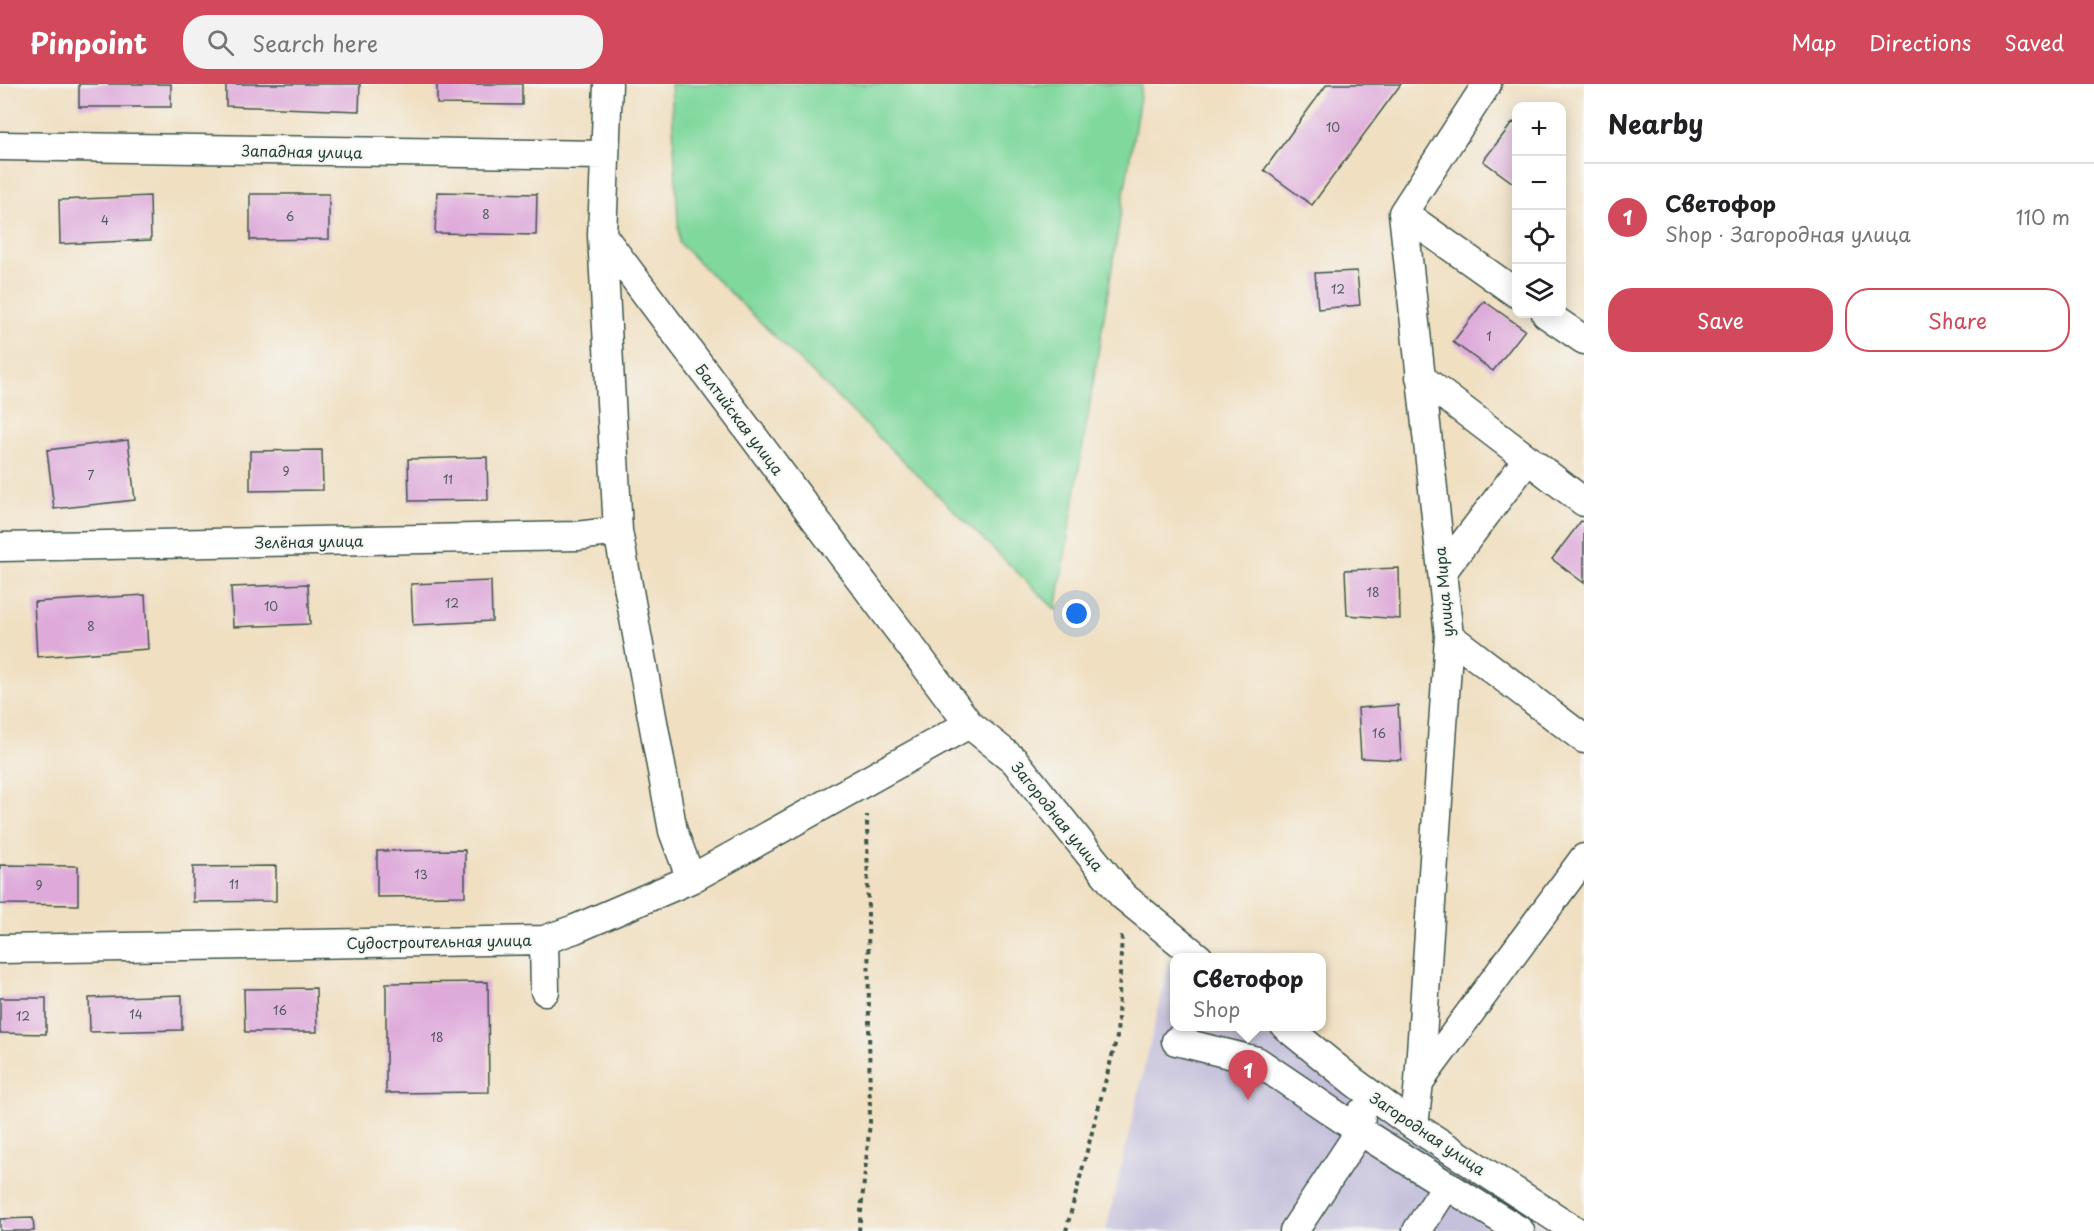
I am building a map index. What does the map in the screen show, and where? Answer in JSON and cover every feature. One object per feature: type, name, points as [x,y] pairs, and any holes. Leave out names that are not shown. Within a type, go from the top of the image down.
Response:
[{"type":"street","points":[[609,84],[602,236],[618,531],[673,831],[691,879]]},
{"type":"street","points":[[1487,84],[1403,213],[1512,290]]},
{"type":"street","name":"Западная улица","points":[[0,146],[604,155]]},
{"type":"street","name":"улица Мира","points":[[1403,213],[1449,636],[1419,1082],[1414,1125]]},
{"type":"street","name":"Балтийская улица","points":[[602,236],[969,724]]},
{"type":"street","points":[[1552,318],[1584,340]]},
{"type":"street","points":[[1420,377],[1584,502]]},
{"type":"street","points":[[1442,572],[1528,459]]},
{"type":"street","name":"Зелёная улица","points":[[0,547],[577,536],[618,531]]},
{"type":"street","points":[[1449,636],[1584,739]]},
{"type":"street","name":"Судостроительная улица","points":[[0,949],[544,940],[691,879],[969,724]]},
{"type":"street","name":"Загородная улица","points":[[969,724],[1014,760],[1123,896],[1194,953]]},
{"type":"street","points":[[1419,1082],[1584,858]]},
{"type":"street","points":[[544,940],[545,990]]},
{"type":"street","name":"Загородная улица","points":[[1291,1031],[1354,1082],[1414,1125],[1576,1231]]},
{"type":"street","points":[[1176,1041],[1257,1061],[1360,1131],[1520,1231]]},
{"type":"street","points":[[1294,1231],[1360,1131],[1362,1102],[1354,1082]]},
{"type":"street","points":[[1417,1231],[1447,1185]]},
{"type":"path","points":[[859,1231],[870,1122],[866,781]]},
{"type":"path","points":[[1066,1231],[1117,1037],[1123,896]]},
{"type":"shaded area","points":[[1169,963],[1170,1031],[1263,1031],[1550,1231],[1106,1231]]},
{"type":"green space","points":[[671,84],[1142,84],[1056,610],[679,243]]},
{"type":"building","points":[[79,84],[171,84],[171,107],[79,107]]},
{"type":"building","points":[[226,84],[360,84],[359,111],[226,106]]},
{"type":"building","points":[[437,84],[522,84],[522,105],[437,104]]},
{"type":"building","points":[[1327,84],[1401,84],[1312,205],[1264,170]]},
{"type":"building","points":[[1512,123],[1512,182],[1483,161]]},
{"type":"building","points":[[437,192],[537,194],[536,235],[435,233]]},
{"type":"building","points":[[250,194],[329,194],[329,239],[250,240]]},
{"type":"building","points":[[150,196],[151,240],[60,244],[59,200]]},
{"type":"building","points":[[1357,271],[1360,305],[1318,309],[1315,273]]},
{"type":"building","points":[[1484,301],[1525,330],[1493,371],[1453,342]]},
{"type":"building","points":[[128,440],[135,500],[54,509],[47,450]]},
{"type":"building","points":[[322,450],[323,490],[250,491],[250,451]]},
{"type":"building","points":[[487,457],[488,500],[409,501],[408,459]]},
{"type":"building","points":[[1581,521],[1584,523],[1584,583],[1552,559]]},
{"type":"building","points":[[1399,568],[1400,619],[1347,615],[1345,570]]},
{"type":"building","points":[[491,581],[492,621],[413,625],[411,584]]},
{"type":"building","points":[[308,584],[310,624],[233,627],[231,587]]},
{"type":"building","points":[[145,595],[148,649],[37,657],[34,602]]},
{"type":"building","points":[[1398,705],[1401,760],[1361,758],[1358,708]]},
{"type":"building","points":[[465,850],[465,896],[377,897],[377,851]]},
{"type":"building","points":[[0,865],[78,866],[78,905],[0,904]]},
{"type":"building","points":[[276,866],[276,901],[193,902],[193,867]]},
{"type":"building","points":[[488,982],[489,1092],[386,1093],[386,983]]},
{"type":"building","points":[[316,988],[317,1032],[245,1032],[244,989]]},
{"type":"building","points":[[182,995],[182,1030],[90,1032],[89,998]]},
{"type":"building","points":[[0,998],[46,998],[46,1034],[0,1033]]},
{"type":"building","points":[[33,1218],[34,1231],[0,1231],[0,1219]]},
{"type":"place","name":"Светофор","points":[[1248,1100]]}]
